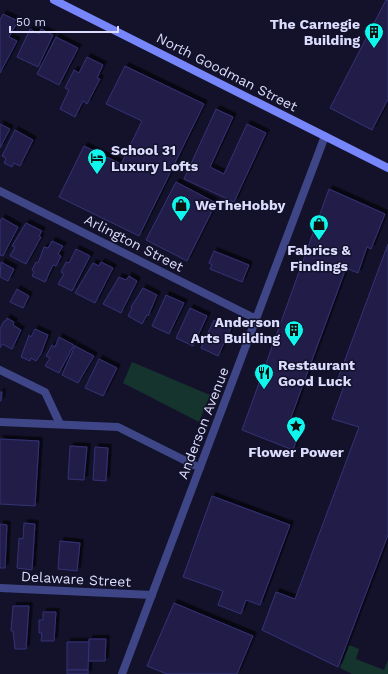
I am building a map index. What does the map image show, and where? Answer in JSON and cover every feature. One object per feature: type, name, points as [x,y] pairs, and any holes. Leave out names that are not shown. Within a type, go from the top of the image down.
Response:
[{"type":"main road","name":"North Goodman Street","points":[[54,0],[388,168]]},
{"type":"street","name":"Anderson Avenue","points":[[122,674],[325,136]]},
{"type":"street","name":"Arlington Street","points":[[0,191],[256,319]]},
{"type":"street","points":[[0,370],[45,392],[60,424]]},
{"type":"street","points":[[0,422],[118,428],[200,468]]},
{"type":"street","name":"Delaware Street","points":[[0,588],[152,595]]},
{"type":"green space","points":[[132,362],[210,395],[199,422],[123,383]]},
{"type":"green space","points":[[349,645],[359,649],[356,659],[384,670],[388,660],[388,674],[352,674],[340,668]]},
{"type":"building","name":"The Carnegie Building","points":[[386,0],[388,0],[388,99],[372,130],[330,108]]},
{"type":"building","points":[[3,14],[18,21],[9,37],[17,41],[0,73],[0,20]]},
{"type":"building","points":[[30,29],[39,34],[41,29],[53,35],[38,67],[17,57]]},
{"type":"building","points":[[56,37],[78,48],[59,85],[37,74]]},
{"type":"building","points":[[87,57],[103,65],[97,78],[100,79],[87,104],[83,101],[75,117],[60,109],[69,90],[65,88],[74,70],[79,73]]},
{"type":"building","points":[[125,66],[204,104],[139,236],[59,197],[84,146],[121,164],[142,121],[106,104]]},
{"type":"building","points":[[216,109],[233,117],[210,167],[224,174],[247,124],[266,133],[234,202],[184,179]]},
{"type":"building","points":[[0,124],[10,129],[0,148]]},
{"type":"building","points":[[15,130],[33,140],[20,166],[14,163],[12,167],[4,163],[6,158],[2,156]]},
{"type":"building","name":"WeTheHobby","points":[[176,182],[216,203],[187,261],[146,240]]},
{"type":"building","name":"Anderson Arts Building","points":[[329,189],[385,214],[371,249],[367,247],[358,273],[346,268],[290,420],[302,425],[293,450],[242,430]]},
{"type":"building","points":[[2,218],[18,227],[3,256],[0,255],[0,222]]},
{"type":"building","points":[[26,223],[42,231],[39,236],[41,237],[26,264],[10,256],[15,247],[12,246]]},
{"type":"building","points":[[52,241],[63,246],[58,254],[61,256],[56,266],[53,265],[45,282],[32,276],[34,272],[32,270],[36,262],[38,263],[44,247],[48,248]]},
{"type":"building","points":[[388,244],[388,535],[338,667],[262,630],[276,592],[295,599],[359,427],[332,419],[345,383],[337,381]]},
{"type":"building","points":[[76,249],[90,256],[72,291],[58,284],[64,274],[61,272],[66,262],[69,263]]},
{"type":"building","points":[[214,251],[249,265],[242,282],[210,269],[212,265],[209,263]]},
{"type":"building","points":[[1,262],[14,269],[8,281],[0,277]]},
{"type":"building","points":[[101,262],[113,268],[95,303],[75,293],[93,263],[99,266]]},
{"type":"building","points":[[129,276],[137,281],[121,313],[103,304],[119,277],[126,280]]},
{"type":"building","points":[[143,288],[157,295],[148,316],[147,315],[142,324],[128,316],[132,308],[131,307]]},
{"type":"building","points":[[17,289],[29,296],[23,308],[10,302]]},
{"type":"building","points":[[166,295],[184,303],[169,334],[152,326]]},
{"type":"building","points":[[190,308],[207,316],[193,346],[176,338]]},
{"type":"building","points":[[7,318],[14,322],[13,325],[21,330],[12,349],[2,344],[0,348],[0,329]]},
{"type":"building","points":[[214,320],[231,328],[218,356],[201,348]]},
{"type":"building","points":[[35,329],[48,335],[41,354],[36,361],[31,358],[30,361],[21,357],[29,335],[31,337]]},
{"type":"building","points":[[59,337],[74,345],[59,373],[45,366],[50,358],[46,356],[52,345],[55,347]]},
{"type":"building","points":[[75,346],[94,356],[78,383],[62,375]]},
{"type":"building","points":[[99,359],[117,368],[103,396],[85,388]]},
{"type":"building","points":[[0,392],[2,392],[1,401],[0,401]]},
{"type":"building","points":[[0,439],[39,441],[35,506],[0,504]]},
{"type":"building","points":[[70,446],[87,447],[84,480],[68,479]]},
{"type":"building","points":[[95,447],[108,448],[106,481],[93,480]]},
{"type":"building","points":[[212,496],[290,525],[260,605],[246,600],[241,614],[218,605],[223,591],[183,577]]},
{"type":"building","points":[[24,523],[35,524],[32,570],[17,568],[19,538],[23,539]]},
{"type":"building","points":[[0,524],[7,525],[5,568],[0,568]]},
{"type":"building","points":[[60,541],[80,543],[77,571],[58,569]]},
{"type":"building","points":[[174,603],[253,636],[237,674],[167,674],[147,666]]},
{"type":"building","points":[[13,606],[29,606],[26,649],[15,649],[13,631],[11,631]]},
{"type":"building","points":[[43,612],[56,612],[54,641],[41,641],[42,633],[39,633],[39,620],[43,620]]},
{"type":"building","points":[[89,639],[106,639],[105,661],[88,661]]},
{"type":"building","points":[[67,642],[89,642],[88,670],[67,670]]},
{"type":"building","points":[[67,670],[88,670],[88,674],[67,674]]},
{"type":"place","name":"The Carnegie Building","points":[[374,49]]},
{"type":"place","name":"School 31 Luxury Lofts","points":[[97,175]]},
{"type":"place","name":"WeTheHobby","points":[[181,222]]},
{"type":"place","name":"Fabrics & Findings","points":[[319,241]]},
{"type":"place","name":"Anderson Arts Building","points":[[294,347]]},
{"type":"place","name":"Restaurant Good Luck","points":[[264,390]]},
{"type":"place","name":"Flower Power","points":[[296,443]]}]
